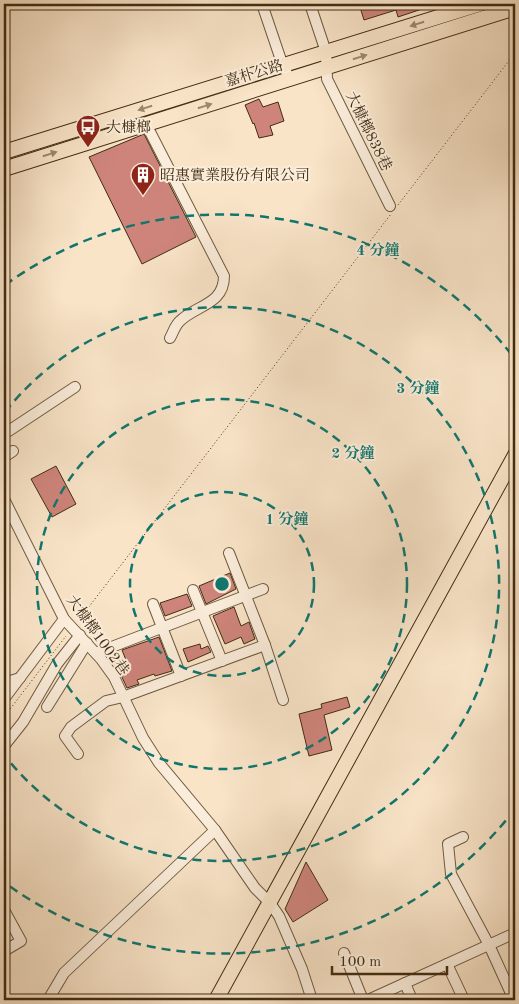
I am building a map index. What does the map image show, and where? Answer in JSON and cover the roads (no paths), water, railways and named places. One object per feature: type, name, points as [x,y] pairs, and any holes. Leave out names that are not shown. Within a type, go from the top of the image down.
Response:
[{"type":"main road","name":"嘉朴公路","points":[[4,152],[480,4]]},
{"type":"main road","name":"嘉朴公路","points":[[4,170],[515,8]]},
{"type":"main road","points":[[216,1000],[515,455]]},
{"type":"street","points":[[262,4],[290,79]]},
{"type":"street","name":"大槺榔838巷","points":[[310,4],[326,52],[327,79],[390,206]]},
{"type":"street","points":[[146,124],[224,276],[224,286],[218,296],[179,321],[170,338]]},
{"type":"street","points":[[4,434],[75,387]]},
{"type":"street","points":[[4,457],[13,451]]},
{"type":"street","name":"大槺榔1002巷","points":[[4,500],[64,619],[96,653],[114,677],[143,738],[159,763],[214,830],[255,888],[270,903],[292,945],[312,1000]]},
{"type":"street","points":[[229,553],[266,645],[283,700]]},
{"type":"street","points":[[96,653],[263,589]]},
{"type":"street","points":[[193,590],[222,661]]},
{"type":"street","points":[[153,604],[181,676]]},
{"type":"street","points":[[4,699],[64,619]]},
{"type":"street","points":[[47,707],[80,635]]},
{"type":"street","points":[[4,746],[23,722],[57,664],[80,635]]},
{"type":"street","points":[[78,754],[65,736],[71,727],[106,701],[123,697],[266,645]]},
{"type":"street","points":[[4,683],[20,678]]},
{"type":"street","points":[[48,1000],[64,973],[214,830]]},
{"type":"street","points":[[463,836],[448,844],[450,874],[489,945],[514,1000]]},
{"type":"street","points":[[4,910],[21,941],[4,951]]},
{"type":"street","points":[[368,1000],[515,933]]},
{"type":"street","points":[[344,953],[363,1000]]},
{"type":"street","points":[[447,964],[464,1000]]},
{"type":"street","points":[[405,983],[412,1000]]},
{"type":"place","name":"大槺榔","points":[[88,148]]},
{"type":"place","name":"昭惠實業股份有限公司","points":[[143,196]]}]
